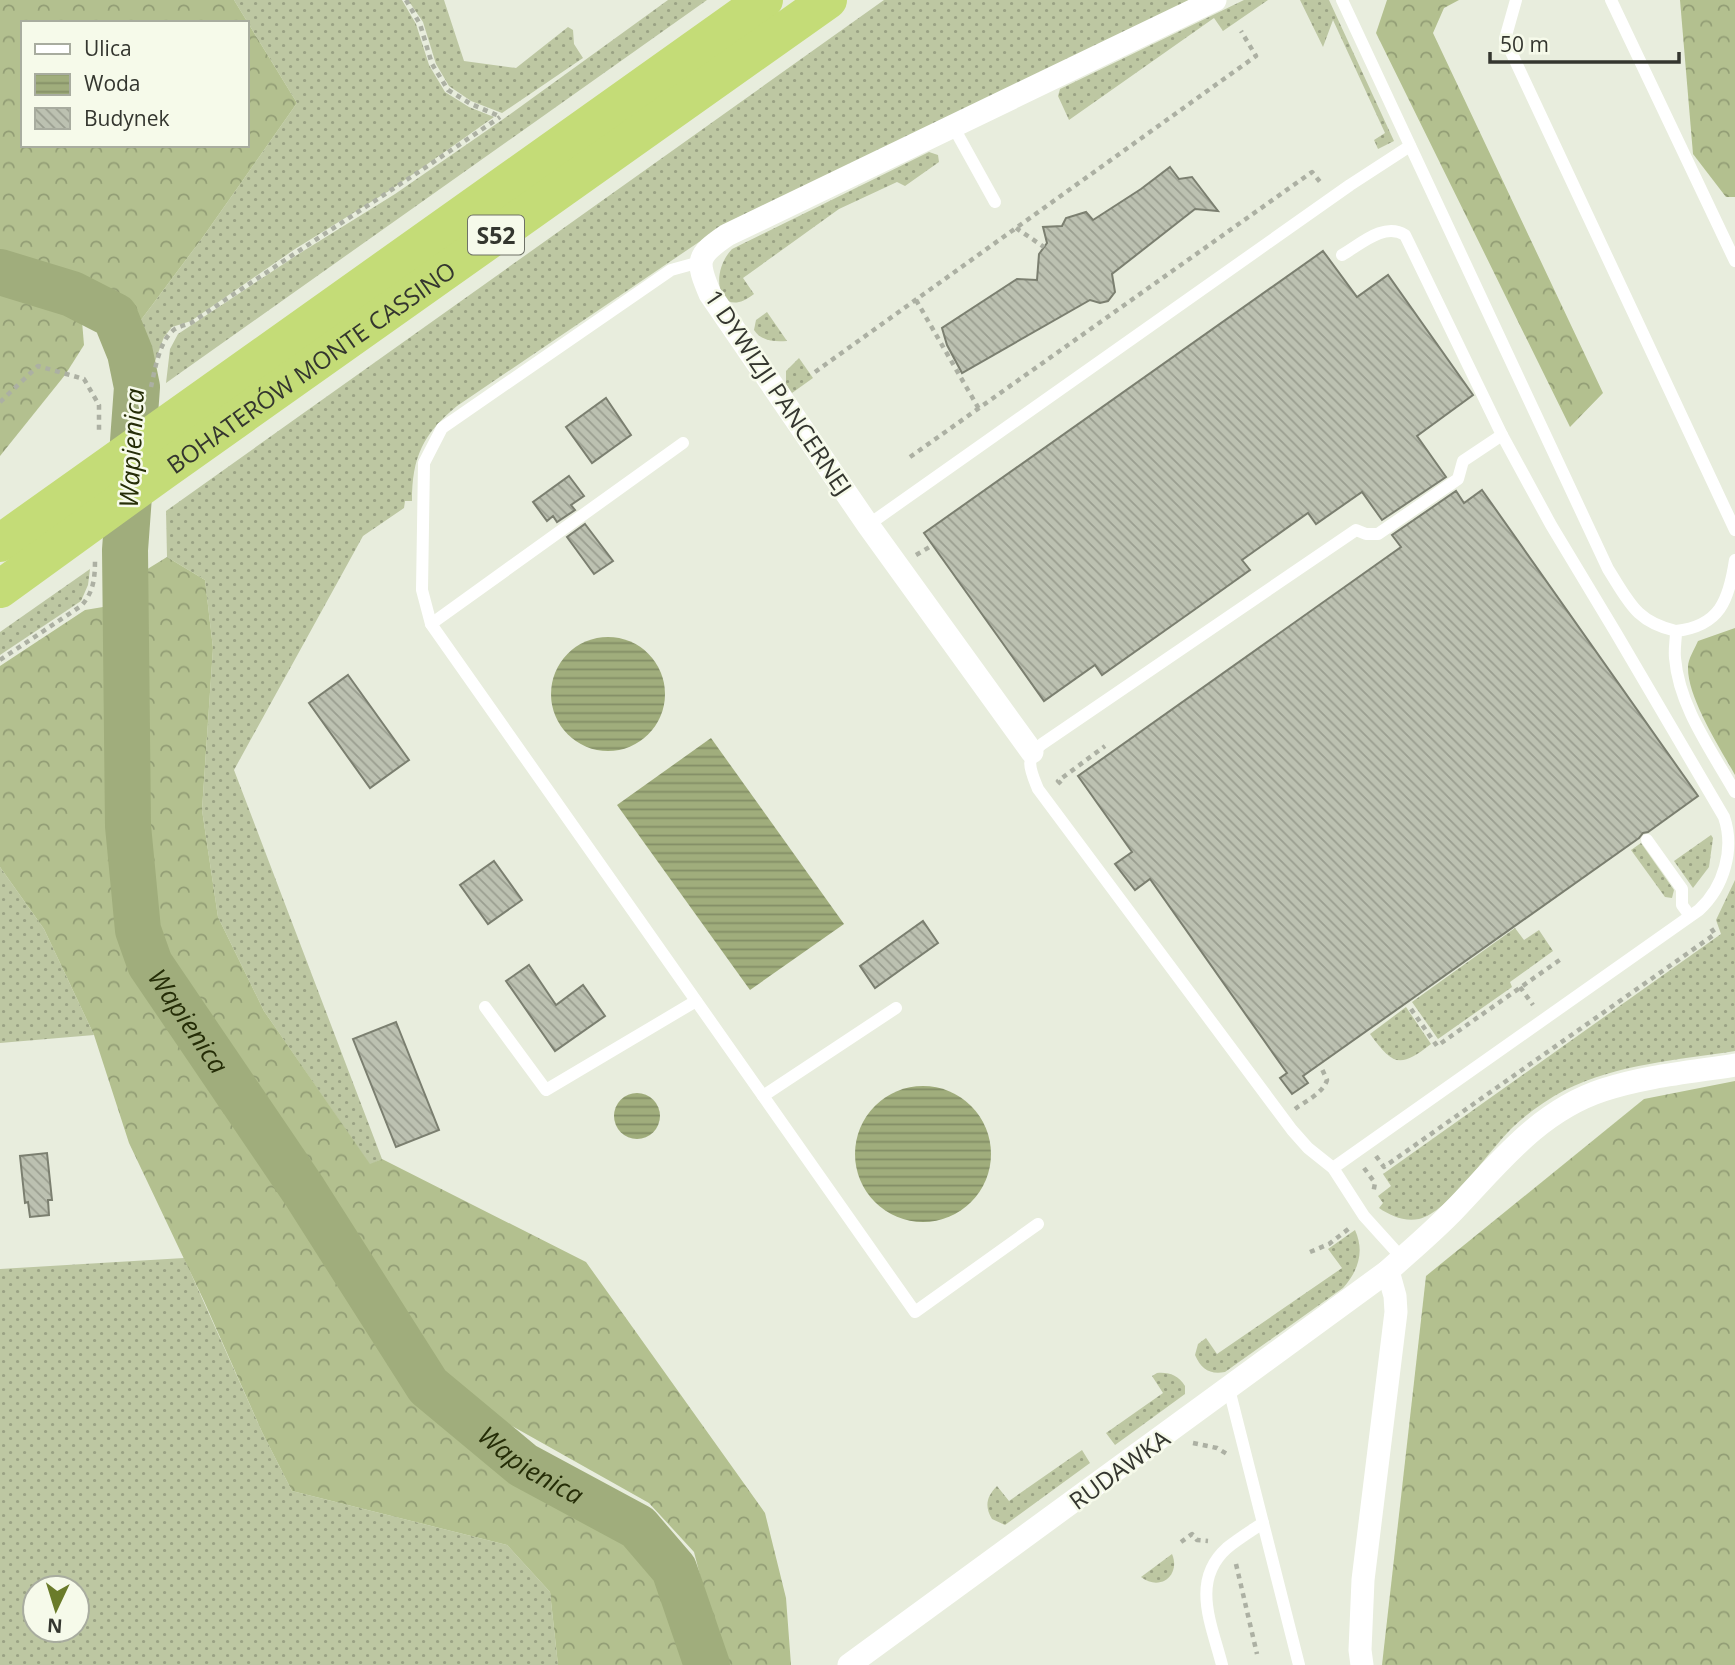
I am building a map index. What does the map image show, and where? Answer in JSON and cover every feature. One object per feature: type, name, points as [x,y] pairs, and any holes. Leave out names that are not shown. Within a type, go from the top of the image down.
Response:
[{"type":"highway","name":"BOHATERÓW MONTE CASSINO","points":[[0,543],[764,0]]},
{"type":"highway","name":"BOHATERÓW MONTE CASSINO","points":[[0,589],[828,0]]},
{"type":"street","name":"1 DYWIZJI PANCERNEJ","points":[[1032,752],[868,525],[710,294],[700,271],[700,262],[711,246],[727,235],[1215,0]]},
{"type":"street","name":"RUDAWKA","points":[[849,1665],[1395,1265],[1452,1212],[1524,1135],[1552,1114],[1601,1090],[1735,1065]]},
{"type":"street","points":[[1362,1665],[1360,1650],[1363,1580],[1396,1312],[1395,1265]]},
{"type":"lane","points":[[1342,0],[1608,569],[1627,600],[1656,626],[1676,631],[1696,628],[1710,620],[1731,587],[1735,560]]},
{"type":"lane","points":[[1516,0],[1505,39],[1735,530]]},
{"type":"lane","points":[[1611,0],[1735,261]]},
{"type":"lane","points":[[954,128],[995,202]]},
{"type":"lane","points":[[868,525],[1410,146]]},
{"type":"lane","points":[[1336,1172],[1694,913],[1717,888],[1729,848],[1728,828],[1724,817],[1551,525],[1502,435],[1405,235],[1398,231],[1382,231],[1342,255]]},
{"type":"lane","points":[[700,262],[671,270],[442,428],[424,463],[422,590],[431,624],[915,1312],[1038,1224]]},
{"type":"lane","points":[[1395,1265],[1336,1172],[1308,1148],[1283,1117],[1038,789],[1030,768],[1032,752],[1356,530],[1366,534],[1378,534],[1458,479],[1463,461],[1502,435]]},
{"type":"lane","points":[[431,624],[683,443]]},
{"type":"lane","points":[[1676,631],[1675,657],[1685,696],[1696,724],[1735,792]]},
{"type":"lane","points":[[1647,840],[1682,889],[1682,905],[1694,913]]},
{"type":"lane","points":[[485,1007],[546,1090],[696,1001]]},
{"type":"lane","points":[[763,1096],[896,1008]]},
{"type":"lane","points":[[1229,1389],[1300,1665]]},
{"type":"lane","points":[[1222,1665],[1205,1597],[1208,1574],[1227,1548],[1263,1523]]},
{"type":"path","points":[[151,387],[158,360],[174,330],[191,323],[393,191],[500,117],[448,90],[432,64],[420,23],[406,0]]},
{"type":"path","points":[[815,372],[1256,56],[1241,32]]},
{"type":"path","points":[[910,457],[1312,173]]},
{"type":"path","points":[[1016,228],[1044,247]]},
{"type":"path","points":[[916,300],[979,409]]},
{"type":"path","points":[[0,402],[38,366],[84,379],[100,405]]},
{"type":"path","points":[[0,660],[80,606],[87,600],[95,583]]},
{"type":"path","points":[[1054,810],[1070,798],[1058,781],[1105,746]]},
{"type":"path","points":[[1336,1172],[1368,1155],[1376,1156],[1384,1167],[1715,934],[1694,913]]},
{"type":"path","points":[[1411,1009],[1437,1046],[1561,959]]},
{"type":"path","points":[[1283,1117],[1323,1089],[1327,1080],[1321,1069]]},
{"type":"path","points":[[1187,1443],[1217,1448],[1233,1461]]},
{"type":"path","points":[[1181,1542],[1192,1534],[1202,1541],[1219,1537],[1227,1548],[1235,1560],[1257,1654]]},
{"type":"shaded area","points":[[234,0],[402,0],[416,24],[429,65],[445,92],[469,107],[494,117],[392,189],[295,249],[191,321],[172,327],[164,337],[147,383],[135,328],[297,103]]},
{"type":"shaded area","points":[[408,0],[444,0],[464,61],[516,68],[568,27],[573,30],[574,44],[583,58],[502,113],[471,101],[449,86],[436,64],[423,22]]},
{"type":"shaded area","points":[[668,0],[707,0],[166,383],[170,349],[178,334],[395,194]]},
{"type":"shaded area","points":[[884,0],[1191,0],[785,196],[699,242],[457,406],[428,437],[417,459],[412,501],[405,501],[404,508],[363,536],[234,770],[382,1159],[370,1165],[264,1011],[218,917],[202,810],[213,648],[205,580],[167,557],[166,511]]},
{"type":"shaded area","points":[[1244,0],[1268,0],[1223,31],[1214,18],[1069,120],[1058,96],[1060,89]]},
{"type":"shaded area","points":[[1300,0],[1329,0],[1394,141],[1378,149],[1374,140],[1385,133],[1333,20],[1323,47]]},
{"type":"shaded area","points":[[929,152],[938,155],[939,162],[905,186],[897,182],[839,209],[743,278],[754,294],[742,301],[732,302],[725,299],[719,282],[720,271],[732,249]]},
{"type":"shaded area","points":[[767,312],[787,341],[768,340],[754,330],[756,320]]},
{"type":"shaded area","points":[[799,358],[813,378],[792,393],[786,384],[786,371]]},
{"type":"shaded area","points":[[90,569],[88,585],[81,601],[0,655],[0,632]]},
{"type":"shaded area","points":[[1711,835],[1713,838],[1709,867],[1693,888],[1674,861]]},
{"type":"shaded area","points":[[1641,843],[1674,890],[1672,898],[1665,897],[1631,850]]},
{"type":"shaded area","points":[[0,867],[44,929],[94,1035],[0,1043]]},
{"type":"shaded area","points":[[1735,880],[1735,1051],[1670,1060],[1585,1081],[1551,1098],[1513,1127],[1456,1193],[1431,1214],[1408,1220],[1379,1208],[1383,1203],[1378,1196],[1391,1186],[1383,1174],[1721,934],[1716,920]]},
{"type":"shaded area","points":[[1515,928],[1524,940],[1539,930],[1553,951],[1510,982],[1512,987],[1438,1039],[1412,1002]]},
{"type":"shaded area","points":[[1406,1007],[1431,1044],[1411,1057],[1397,1060],[1385,1052],[1370,1034]]},
{"type":"shaded area","points":[[1355,1230],[1360,1254],[1353,1275],[1343,1288],[1225,1372],[1210,1372],[1200,1364],[1195,1355],[1198,1344],[1206,1338],[1217,1354],[1342,1268],[1328,1249]]},
{"type":"shaded area","points":[[184,1258],[262,1432],[292,1491],[507,1545],[550,1592],[558,1665],[0,1665],[0,1269]]},
{"type":"shaded area","points":[[1157,1373],[1176,1377],[1185,1386],[1185,1394],[1115,1445],[1106,1433],[1163,1393],[1152,1376]]},
{"type":"shaded area","points":[[1082,1450],[1090,1463],[1005,1525],[992,1519],[988,1501],[997,1486],[1009,1501]]},
{"type":"shaded area","points":[[1172,1554],[1174,1569],[1167,1579],[1155,1583],[1141,1577]]},
{"type":"green space","points":[[0,0],[234,0],[247,21],[21,21],[21,147],[248,147],[248,23],[297,103],[135,328],[113,302],[64,281],[0,261]]},
{"type":"green space","points":[[1387,0],[1459,0],[1444,8],[1433,33],[1603,393],[1570,427],[1376,33]]},
{"type":"green space","points":[[1680,0],[1735,0],[1735,197],[1726,197],[1693,154]]},
{"type":"green space","points":[[0,290],[82,321],[84,345],[65,375],[0,456]]},
{"type":"green space","points":[[167,557],[205,580],[213,648],[202,810],[218,917],[264,1011],[370,1164],[382,1159],[586,1262],[765,1513],[786,1598],[791,1665],[723,1665],[694,1552],[649,1503],[498,1418],[441,1369],[318,1177],[167,963],[151,906],[145,850],[141,573]]},
{"type":"green space","points":[[103,607],[110,623],[117,856],[116,920],[139,974],[402,1382],[443,1426],[502,1468],[554,1494],[609,1529],[652,1571],[681,1631],[689,1665],[558,1665],[550,1592],[507,1545],[292,1491],[262,1432],[129,1143],[94,1035],[44,929],[0,867],[0,666],[85,610]]},
{"type":"green space","points":[[1735,628],[1735,775],[1698,707],[1688,667],[1698,641]]},
{"type":"green space","points":[[1735,1081],[1735,1665],[1382,1665],[1426,1276],[1644,1099]]},
{"type":"water","points":[[608,637],[630,641],[648,654],[661,672],[665,694],[661,716],[648,734],[630,747],[608,751],[586,747],[568,734],[555,716],[551,694],[555,672],[568,654],[586,641]]},
{"type":"water","points":[[711,738],[844,924],[750,990],[617,805]]},
{"type":"water","points":[[923,1086],[949,1091],[971,1106],[986,1128],[991,1154],[986,1180],[971,1202],[949,1217],[923,1222],[897,1217],[875,1202],[860,1180],[855,1154],[860,1128],[875,1106],[897,1091]]},
{"type":"water","points":[[637,1093],[653,1100],[660,1116],[653,1132],[637,1139],[621,1132],[614,1116],[621,1100]]},
{"type":"building","points":[[1170,167],[1179,179],[1192,177],[1218,211],[1195,209],[1112,274],[1115,292],[1108,301],[1100,303],[1090,300],[962,373],[947,345],[942,328],[1017,279],[1037,280],[1039,254],[1047,243],[1043,227],[1062,226],[1066,218],[1086,212],[1093,220]]},
{"type":"building","points":[[1323,251],[1357,297],[1388,275],[1473,395],[1417,436],[1446,477],[1382,520],[1362,492],[1316,524],[1308,513],[1242,560],[1250,570],[1194,610],[1102,675],[1095,665],[1044,701],[924,533]]},
{"type":"building","points":[[606,398],[631,435],[592,463],[566,427]]},
{"type":"building","points":[[569,476],[584,496],[571,505],[575,510],[557,522],[553,516],[547,521],[533,502]]},
{"type":"building","points":[[1482,490],[1698,796],[1303,1076],[1308,1083],[1292,1094],[1280,1078],[1287,1073],[1150,879],[1135,890],[1115,864],[1132,852],[1078,776],[1401,547],[1392,535],[1456,491],[1464,503]]},
{"type":"building","points":[[585,524],[613,561],[594,574],[567,537]]},
{"type":"building","points":[[348,675],[409,760],[370,788],[309,703]]},
{"type":"building","points":[[494,861],[522,900],[488,924],[460,885]]},
{"type":"building","points":[[923,921],[938,943],[875,988],[860,966]]},
{"type":"building","points":[[529,965],[556,1005],[583,985],[605,1016],[555,1051],[506,981]]},
{"type":"building","points":[[396,1022],[439,1130],[396,1147],[353,1039]]},
{"type":"building","points":[[47,1153],[52,1200],[48,1200],[49,1215],[30,1217],[28,1202],[25,1203],[20,1156]]},
{"type":"waterway","name":"Wapienica","points":[[0,272],[72,294],[115,316],[130,353],[137,387],[125,550],[128,826],[138,930],[150,964],[304,1191],[428,1386],[523,1465],[638,1527],[674,1569],[707,1665]]}]
